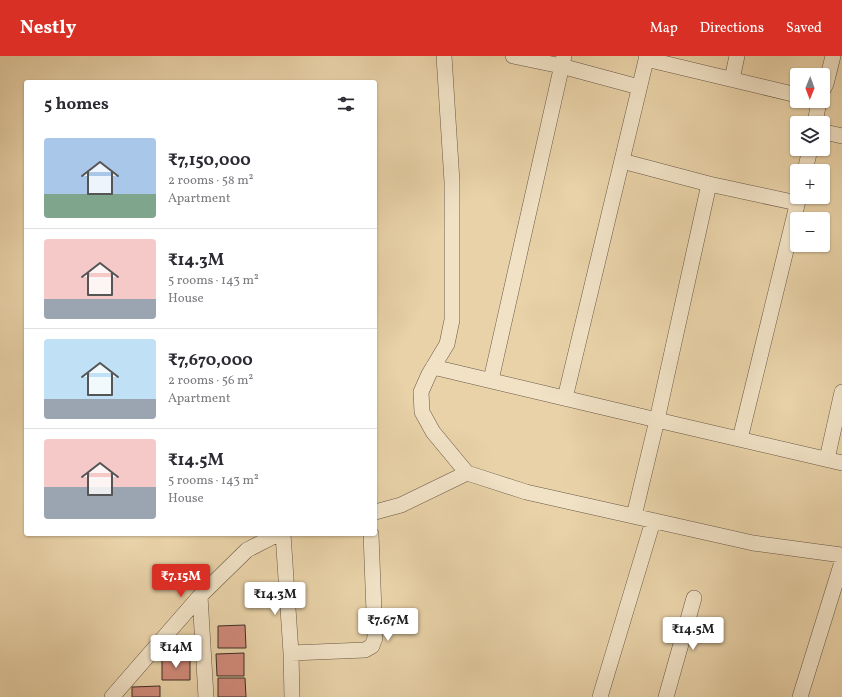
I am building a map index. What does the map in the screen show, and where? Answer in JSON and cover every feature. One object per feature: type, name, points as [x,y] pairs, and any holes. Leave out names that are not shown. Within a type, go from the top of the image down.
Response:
[{"type":"street","points":[[444,56],[452,182],[452,320],[447,344],[433,367],[421,392],[422,412],[433,432],[467,473],[526,492],[753,543],[842,555]]},
{"type":"street","points":[[513,56],[563,61],[639,87]]},
{"type":"street","points":[[732,79],[737,56]]},
{"type":"street","points":[[830,68],[833,56]]},
{"type":"street","points":[[565,398],[646,58],[790,93]]},
{"type":"street","points":[[491,380],[563,61]]},
{"type":"street","points":[[830,133],[842,136]]},
{"type":"street","points":[[622,161],[709,184],[790,199]]},
{"type":"street","points":[[634,516],[657,420],[709,184]]},
{"type":"street","points":[[740,439],[797,204]]},
{"type":"street","points":[[433,367],[842,463]]},
{"type":"street","points":[[827,459],[842,392]]},
{"type":"street","points":[[377,511],[400,505],[467,473]]},
{"type":"street","points":[[600,697],[653,521]]},
{"type":"street","points":[[113,696],[200,596],[247,550],[274,536]]},
{"type":"street","points":[[284,536],[292,697]]},
{"type":"street","points":[[291,653],[365,650],[372,646],[375,638],[371,536]]},
{"type":"street","points":[[800,697],[842,562]]},
{"type":"street","points":[[200,596],[206,697]]},
{"type":"street","points":[[666,697],[694,598]]},
{"type":"building","points":[[245,625],[246,648],[218,648],[218,626]]},
{"type":"building","points":[[244,653],[244,676],[217,676],[216,654]]},
{"type":"building","points":[[162,658],[190,658],[190,680],[162,680]]},
{"type":"building","points":[[218,678],[245,678],[246,697],[218,697]]},
{"type":"building","points":[[160,686],[160,697],[132,697],[132,687]]}]
